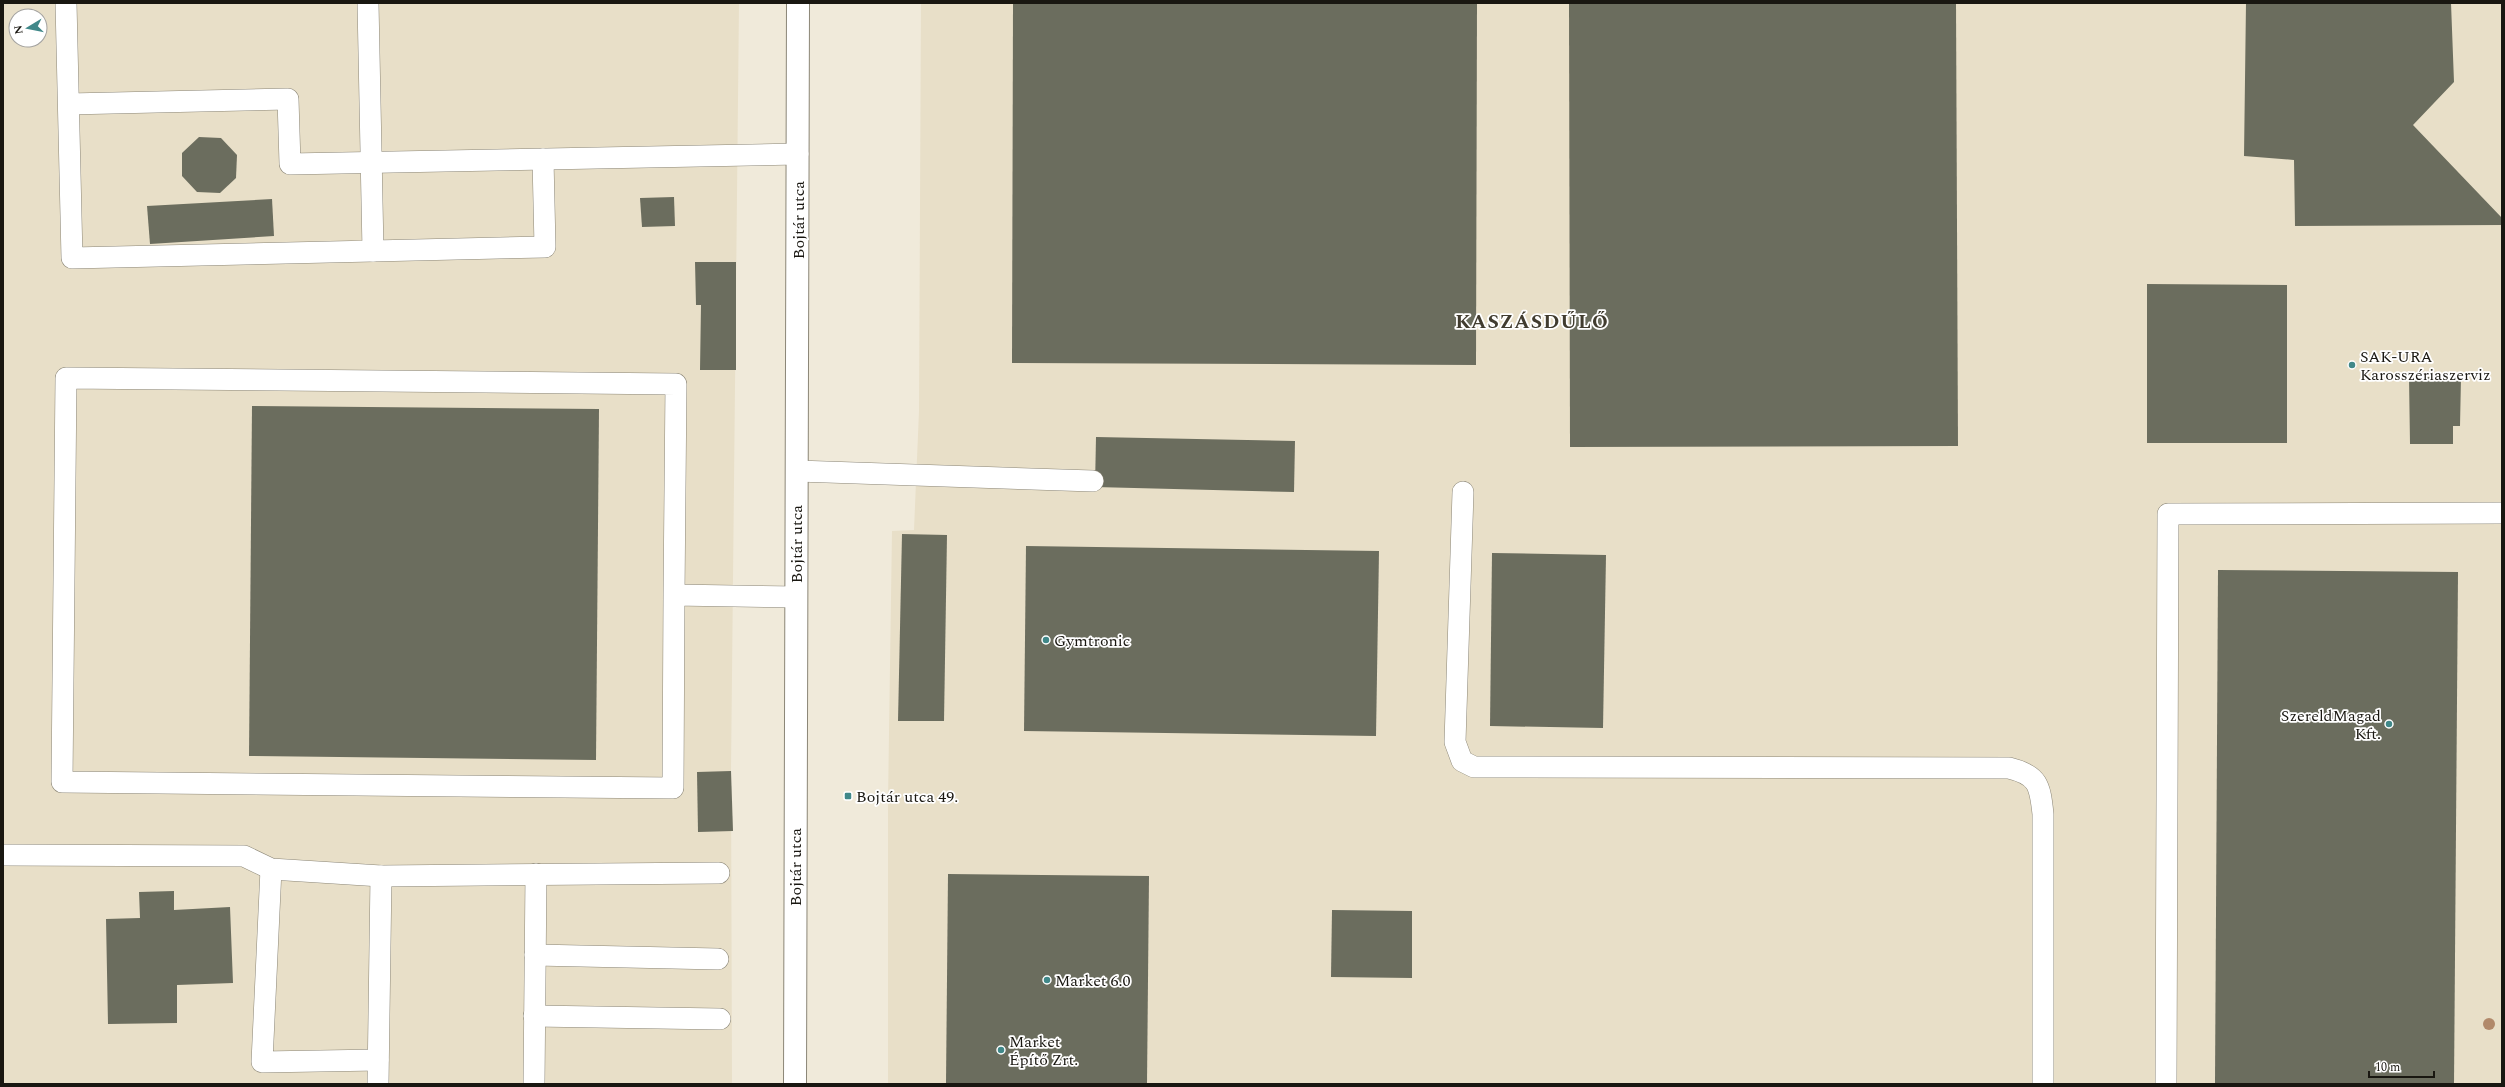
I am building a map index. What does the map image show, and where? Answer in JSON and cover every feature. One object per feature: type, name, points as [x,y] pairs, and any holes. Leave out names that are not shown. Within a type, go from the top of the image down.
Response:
[{"type":"street","name":"Bojtár utca","points":[[795,1084],[798,3]]},
{"type":"lane","points":[[66,3],[72,258],[545,247],[543,158]]},
{"type":"lane","points":[[368,3],[373,251]]},
{"type":"lane","points":[[68,104],[288,99],[290,164],[798,154]]},
{"type":"lane","points":[[66,378],[676,384],[674,595],[673,788],[62,782],[66,378]]},
{"type":"lane","points":[[797,471],[1092,481]]},
{"type":"lane","points":[[1463,492],[1455,742],[1462,761],[1474,767],[2009,768],[2027,772],[2036,781],[2041,794],[2043,814],[2043,1084]]},
{"type":"lane","points":[[2166,1084],[2168,514],[2502,513]]},
{"type":"lane","points":[[674,595],[796,597]]},
{"type":"lane","points":[[3,855],[244,856],[271,869],[381,876],[719,873]]},
{"type":"lane","points":[[271,869],[262,1062],[378,1060]]},
{"type":"lane","points":[[534,1084],[536,874]]},
{"type":"lane","points":[[378,1084],[381,876]]},
{"type":"lane","points":[[535,956],[718,959]]},
{"type":"lane","points":[[534,1016],[720,1019]]},
{"type":"shaded area","points":[[3,3],[739,3],[731,771],[732,1084],[3,1084]]},
{"type":"shaded area","points":[[921,3],[2502,3],[2502,1084],[888,1084],[888,802],[892,531],[914,530],[919,411]]},
{"type":"building","points":[[1013,3],[1477,3],[1476,365],[1012,363]]},
{"type":"building","points":[[1569,3],[1956,3],[1958,446],[1570,447]]},
{"type":"building","points":[[2246,3],[2451,3],[2454,82],[2413,125],[2502,218],[2502,225],[2295,226],[2294,160],[2244,156]]},
{"type":"building","points":[[199,137],[221,138],[237,155],[236,178],[220,193],[197,192],[182,176],[182,153]]},
{"type":"building","points":[[674,197],[675,226],[642,227],[640,198]]},
{"type":"building","points":[[272,199],[274,236],[150,244],[147,206]]},
{"type":"building","points":[[695,262],[736,262],[736,370],[700,370],[701,305],[696,305]]},
{"type":"building","points":[[2147,284],[2287,285],[2287,443],[2147,443]]},
{"type":"building","points":[[2409,377],[2461,377],[2460,426],[2453,426],[2453,444],[2410,444]]},
{"type":"building","points":[[252,406],[599,409],[596,760],[249,756]]},
{"type":"building","points":[[1096,437],[1295,441],[1294,492],[1095,487]]},
{"type":"building","points":[[902,534],[947,535],[944,721],[898,721]]},
{"type":"building","points":[[1026,546],[1379,551],[1376,736],[1024,731]]},
{"type":"building","points":[[1492,553],[1606,555],[1603,728],[1490,726]]},
{"type":"building","points":[[2218,570],[2458,572],[2454,1084],[2215,1084]]},
{"type":"building","points":[[731,771],[733,831],[698,832],[697,772]]},
{"type":"building","name":"Market 6.0","points":[[948,874],[1149,876],[1147,1084],[946,1084]]},
{"type":"building","points":[[174,891],[174,910],[230,907],[233,983],[177,985],[177,1023],[108,1024],[106,919],[140,918],[139,892]]},
{"type":"building","points":[[1332,910],[1412,911],[1412,978],[1331,977]]},
{"type":"place","name":"SAK-URA Karosszériaszerviz","points":[[2352,365]]},
{"type":"place","name":"Gymtronic","points":[[1046,640]]},
{"type":"place","name":"SzereldMagad Kft.","points":[[2389,724]]},
{"type":"place","name":"Bojtár utca 49.","points":[[848,796]]},
{"type":"place","name":"Market 6.0","points":[[1047,980]]},
{"type":"place","name":"Market Építő Zrt.","points":[[1001,1050]]},
{"type":"district","name":"KASZÁSDŰLŐ","points":[[1532,321]]}]
